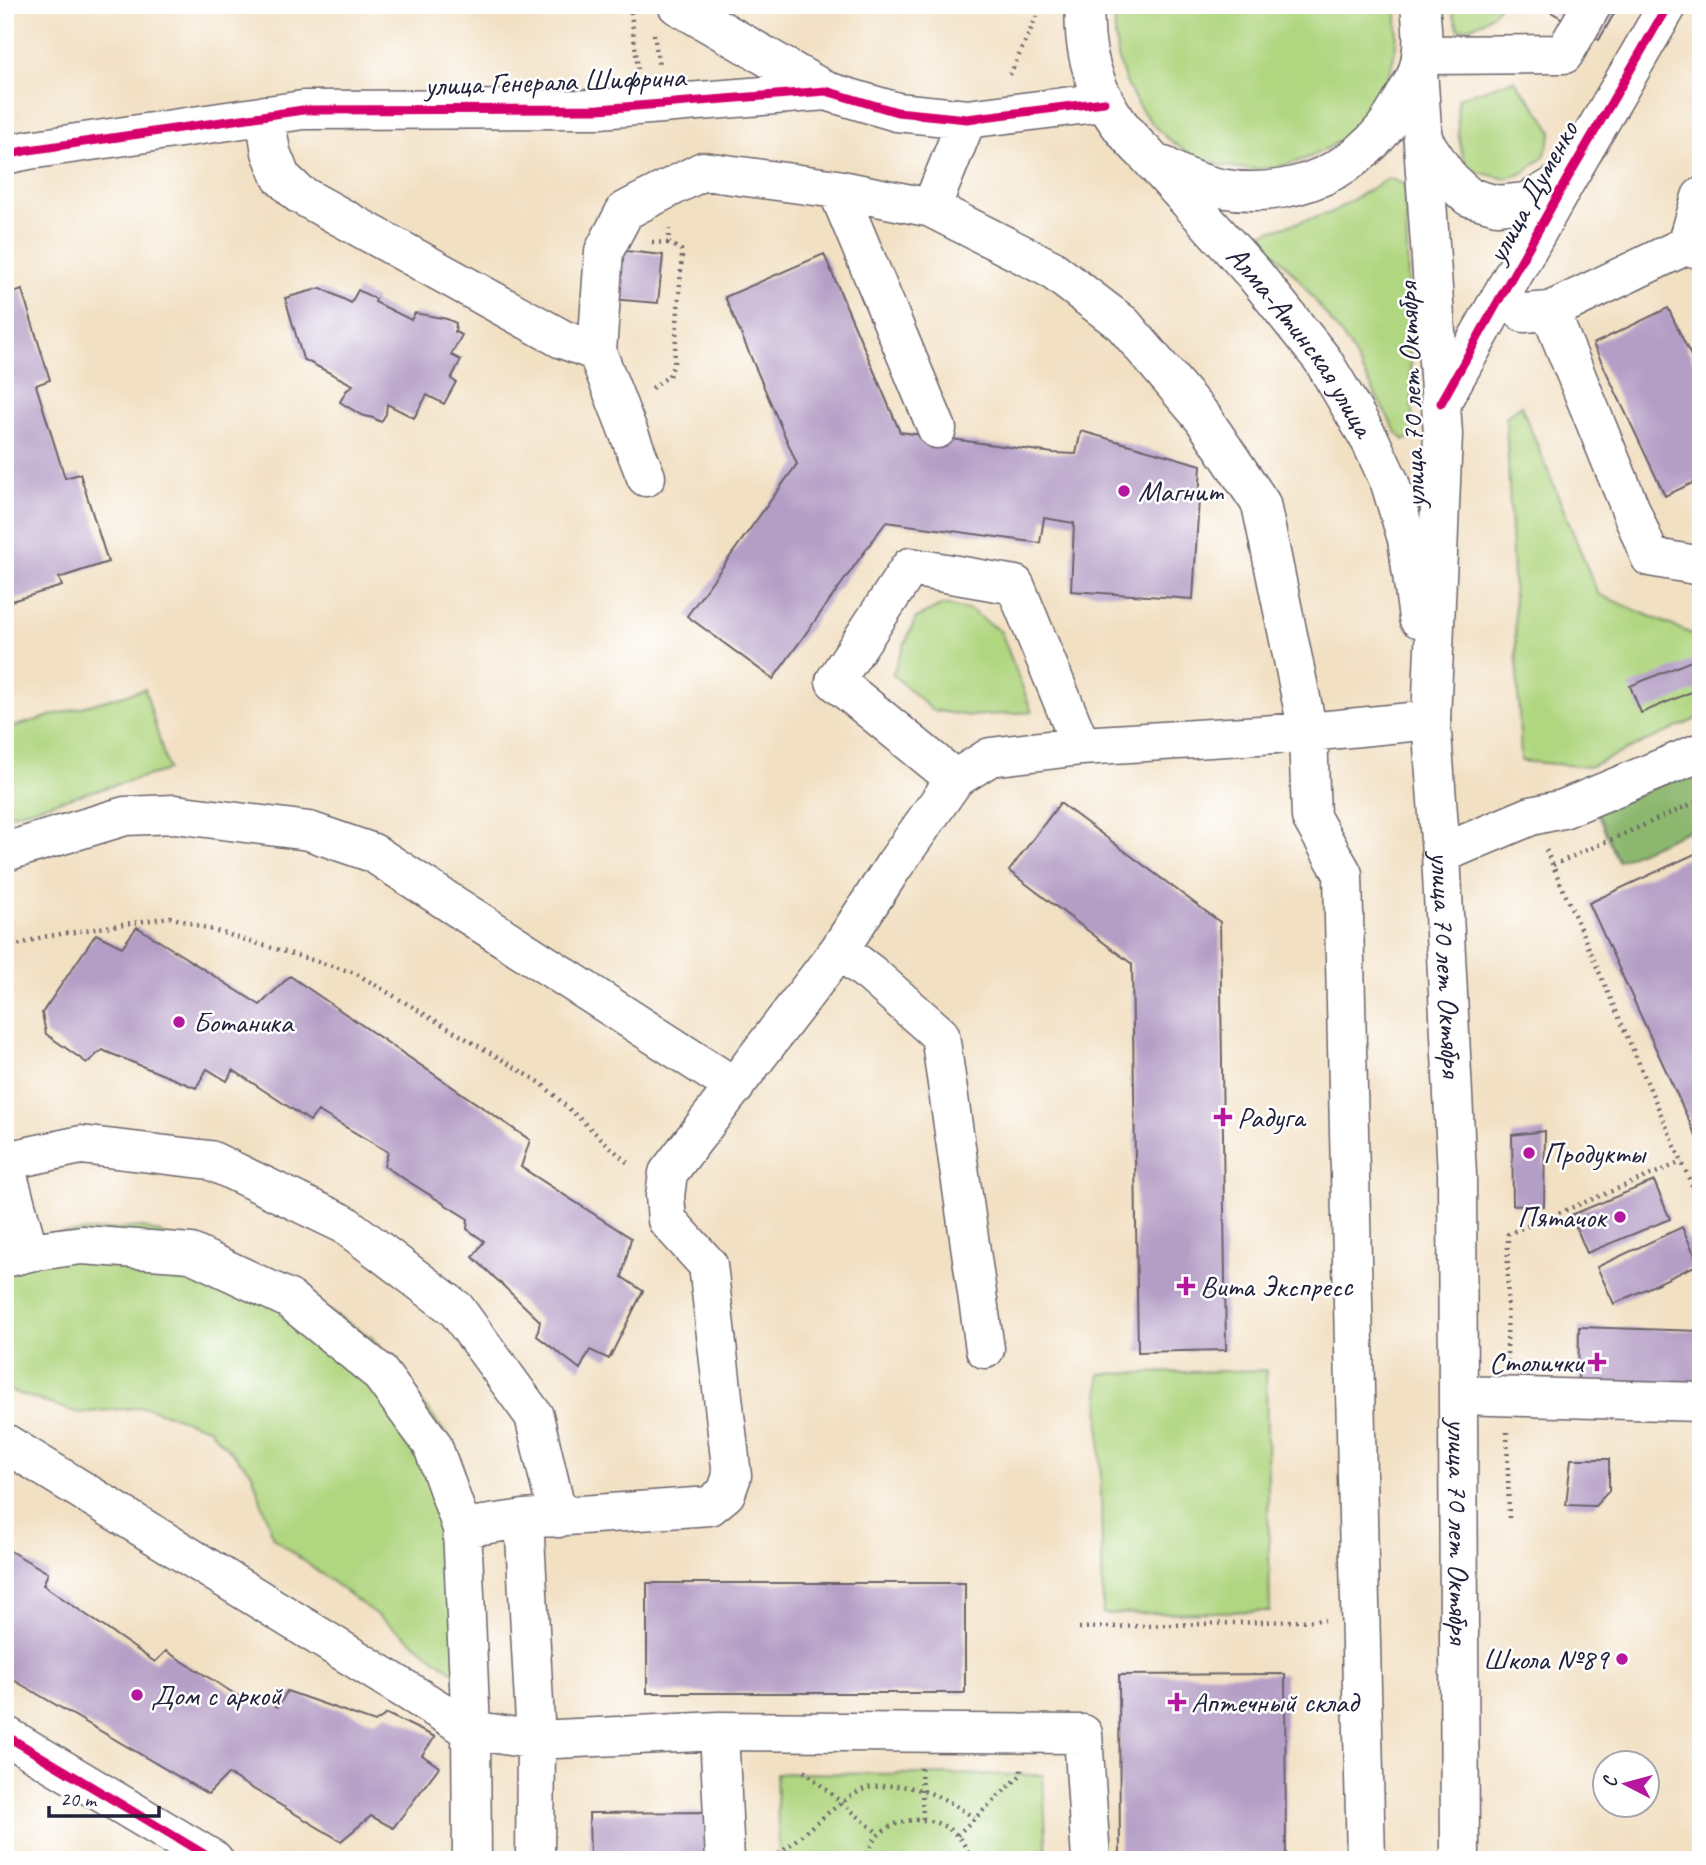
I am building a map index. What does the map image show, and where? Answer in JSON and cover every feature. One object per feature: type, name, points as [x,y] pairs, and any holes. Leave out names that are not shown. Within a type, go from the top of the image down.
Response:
[{"type":"main road","points":[[677,5],[826,91]]},
{"type":"main road","name":"Алма-Атинская улица","points":[[1085,5],[1085,38],[1091,71],[1104,102],[1122,129],[1255,275],[1322,359],[1381,463],[1407,539],[1431,720]]},
{"type":"main road","name":"Алма-Атинская улица","points":[[1145,153],[1180,175],[1219,188],[1260,191],[1285,189],[1331,172],[1371,143],[1392,118],[1419,62],[1420,5]]},
{"type":"main road","points":[[1419,62],[1564,54],[1592,5]]},
{"type":"main road","name":"улица Думенко","points":[[1381,463],[1410,471],[1420,467],[1434,450],[1442,419],[1490,317],[1668,5]]},
{"type":"main road","name":"улица 70 лет Октября","points":[[1419,62],[1442,419],[1431,720],[1441,854],[1457,1175],[1460,1860]]},
{"type":"main road","name":"улица Генерала Шифрина","points":[[5,155],[303,110],[599,109],[826,91],[897,112],[967,119],[1104,102]]},
{"type":"main road","points":[[265,115],[271,152],[281,177],[299,194],[562,339],[597,352]]},
{"type":"main road","points":[[931,208],[967,119]]},
{"type":"main road","name":"улица Думенко","points":[[1423,140],[1450,180],[1469,197],[1497,205],[1527,202],[1567,179]]},
{"type":"main road","points":[[646,477],[597,352],[604,251],[625,211],[702,171],[837,188],[931,208],[1051,269],[1123,324],[1203,418],[1261,504],[1308,732],[1311,817],[1343,874],[1366,1860]]},
{"type":"main road","points":[[837,188],[937,429]]},
{"type":"main road","points":[[1490,317],[1550,311],[1694,248],[1701,197]]},
{"type":"main road","points":[[1550,311],[1650,557],[1701,566]]},
{"type":"main road","points":[[955,779],[835,681],[910,567],[1015,585],[1081,746]]},
{"type":"main road","points":[[462,1528],[541,1518],[710,1506],[726,1493],[733,1476],[708,1265],[667,1220],[664,1196],[668,1173],[839,950],[955,779],[990,757],[1081,746],[1308,732],[1431,720]]},
{"type":"main road","points":[[1441,854],[1531,816],[1563,809],[1701,752]]},
{"type":"main road","points":[[5,852],[125,816],[175,814],[309,831],[373,853],[735,1087]]},
{"type":"main road","points":[[839,950],[871,974],[940,1035],[985,1349]]},
{"type":"main road","points":[[472,1860],[471,1730],[462,1528],[432,1444],[379,1372],[289,1299],[191,1252],[82,1245],[17,1255],[5,1163],[81,1145],[211,1160],[344,1224],[456,1310],[534,1416],[541,1518],[535,1860]]},
{"type":"main road","points":[[1459,1395],[1701,1402]]},
{"type":"main road","points":[[5,1443],[471,1730],[536,1740],[719,1731],[1083,1734],[1091,1860]]},
{"type":"main road","points":[[719,1731],[726,1860]]},
{"type":"main road","points":[[5,1735],[214,1860]]},
{"type":"path","points":[[1553,865],[1701,800]]},
{"type":"path","points":[[1531,816],[1701,1206]]},
{"type":"path","points":[[5,949],[42,937],[170,917],[355,973],[541,1083],[664,1196]]},
{"type":"path","points":[[1509,1518],[1506,1396],[1508,1234],[1682,1162]]},
{"type":"path","points":[[1079,1629],[1361,1620]]},
{"type":"path","points":[[764,1731],[774,1747],[879,1834]]},
{"type":"path","points":[[921,1732],[923,1819]]},
{"type":"path","points":[[957,1835],[1021,1775],[1021,1734]]},
{"type":"path","points":[[779,1854],[843,1802],[867,1788],[897,1786],[922,1790],[952,1803],[974,1818]]},
{"type":"path","points":[[865,1860],[879,1834],[901,1822],[923,1819],[939,1823],[957,1835],[970,1860]]},
{"type":"path","points":[[1694,1860],[1701,1830]]},
{"type":"green space","points":[[1116,5],[1396,5],[1393,59],[1374,104],[1342,138],[1301,160],[1256,169],[1211,162],[1169,139],[1134,98],[1118,53]]},
{"type":"green space","points":[[1450,5],[1499,5],[1487,19],[1459,30]]},
{"type":"green space","points":[[1514,80],[1543,116],[1552,132],[1544,157],[1521,174],[1506,179],[1469,170],[1460,144],[1458,98]]},
{"type":"green space","points":[[1389,178],[1405,185],[1413,438],[1404,440],[1396,432],[1348,344],[1298,278],[1270,248],[1263,233],[1330,213]]},
{"type":"green space","points":[[1521,405],[1598,594],[1701,638],[1701,717],[1589,767],[1521,761],[1506,417]]},
{"type":"green space","points":[[943,605],[970,610],[1001,632],[1032,712],[970,716],[932,710],[892,674],[916,618]]},
{"type":"green space","points":[[145,689],[168,770],[5,816],[5,729]]},
{"type":"green space","points":[[1701,767],[1701,825],[1618,861],[1597,813]]},
{"type":"green space","points":[[142,1227],[263,1270],[372,1338],[446,1434],[459,1676],[273,1538],[252,1473],[208,1428],[145,1407],[78,1413],[5,1389],[5,1241],[23,1236]]},
{"type":"green space","points":[[1266,1370],[1270,1611],[1103,1614],[1099,1374]]},
{"type":"green space","points":[[776,1773],[1043,1775],[1047,1860],[785,1860],[779,1854]]},
{"type":"building","points":[[1539,5],[1619,5],[1599,40]]},
{"type":"building","points":[[616,250],[663,255],[658,303],[611,299]]},
{"type":"building","points":[[824,254],[900,432],[1076,454],[1081,431],[1201,465],[1193,599],[1071,591],[1074,523],[1044,518],[1040,543],[886,522],[773,679],[687,616],[797,464],[725,297]]},
{"type":"building","points":[[321,288],[351,303],[358,290],[411,320],[415,313],[456,323],[455,332],[462,335],[451,355],[461,360],[451,379],[456,382],[444,404],[427,395],[414,418],[387,404],[386,414],[381,422],[361,415],[340,402],[353,385],[303,359],[285,298]]},
{"type":"building","points":[[22,290],[50,380],[36,385],[65,478],[80,474],[108,562],[59,578],[62,586],[5,603],[5,296]]},
{"type":"building","points":[[1668,308],[1701,377],[1701,479],[1665,496],[1593,344]]},
{"type":"building","points":[[1701,657],[1701,688],[1641,713],[1630,686]]},
{"type":"building","points":[[1060,803],[1220,922],[1226,1350],[1138,1352],[1132,964],[1009,871]]},
{"type":"building","points":[[1701,851],[1701,1147],[1589,903]]},
{"type":"building","points":[[137,927],[260,1005],[290,976],[530,1140],[521,1167],[631,1238],[622,1277],[643,1291],[609,1359],[590,1350],[580,1369],[537,1336],[540,1321],[473,1257],[484,1241],[467,1229],[468,1219],[384,1166],[388,1152],[318,1111],[310,1121],[233,1070],[227,1081],[207,1069],[196,1088],[102,1050],[87,1063],[46,1034],[42,1013],[96,934],[122,947]]},
{"type":"building","name":"Продукты","points":[[1545,1131],[1544,1206],[1513,1205],[1512,1135]]},
{"type":"building","name":"Пятачок","points":[[1654,1181],[1670,1219],[1587,1253],[1571,1215]]},
{"type":"building","points":[[1682,1227],[1699,1264],[1614,1304],[1597,1267]]},
{"type":"building","points":[[1579,1327],[1700,1331],[1699,1387],[1578,1384]]},
{"type":"building","points":[[1571,1459],[1609,1459],[1609,1491],[1595,1506],[1566,1505]]},
{"type":"building","name":"Дом с аркой","points":[[5,1548],[48,1573],[43,1585],[155,1662],[166,1651],[251,1704],[259,1698],[278,1707],[287,1691],[375,1722],[387,1714],[435,1737],[422,1755],[439,1767],[393,1828],[371,1816],[341,1841],[228,1774],[208,1794],[5,1675]]},
{"type":"building","points":[[647,1583],[965,1583],[965,1693],[647,1693]]},
{"type":"building","points":[[1285,1674],[1286,1860],[1120,1860],[1119,1675]]},
{"type":"building","points":[[706,1812],[706,1860],[590,1860],[589,1813]]},
{"type":"cycle path","points":[[1441,403],[1668,5]]},
{"type":"cycle path","points":[[5,155],[303,110],[599,109],[826,91],[897,112],[967,119],[1104,102]]},
{"type":"cycle path","points":[[5,1735],[214,1860]]},
{"type":"place","name":"Магнит","points":[[1124,491]]},
{"type":"place","name":"Ботаника","points":[[179,1022]]},
{"type":"place","name":"Радуга","points":[[1223,1117]]},
{"type":"place","name":"Продукты","points":[[1529,1153]]},
{"type":"place","name":"Пятачок","points":[[1620,1217]]},
{"type":"place","name":"Вита Экспресс","points":[[1186,1286]]},
{"type":"place","name":"Столички","points":[[1597,1362]]},
{"type":"place","name":"Школа №89","points":[[1622,1659]]},
{"type":"place","name":"Дом с аркой","points":[[137,1695]]},
{"type":"place","name":"Аптечный склад","points":[[1177,1702]]}]
